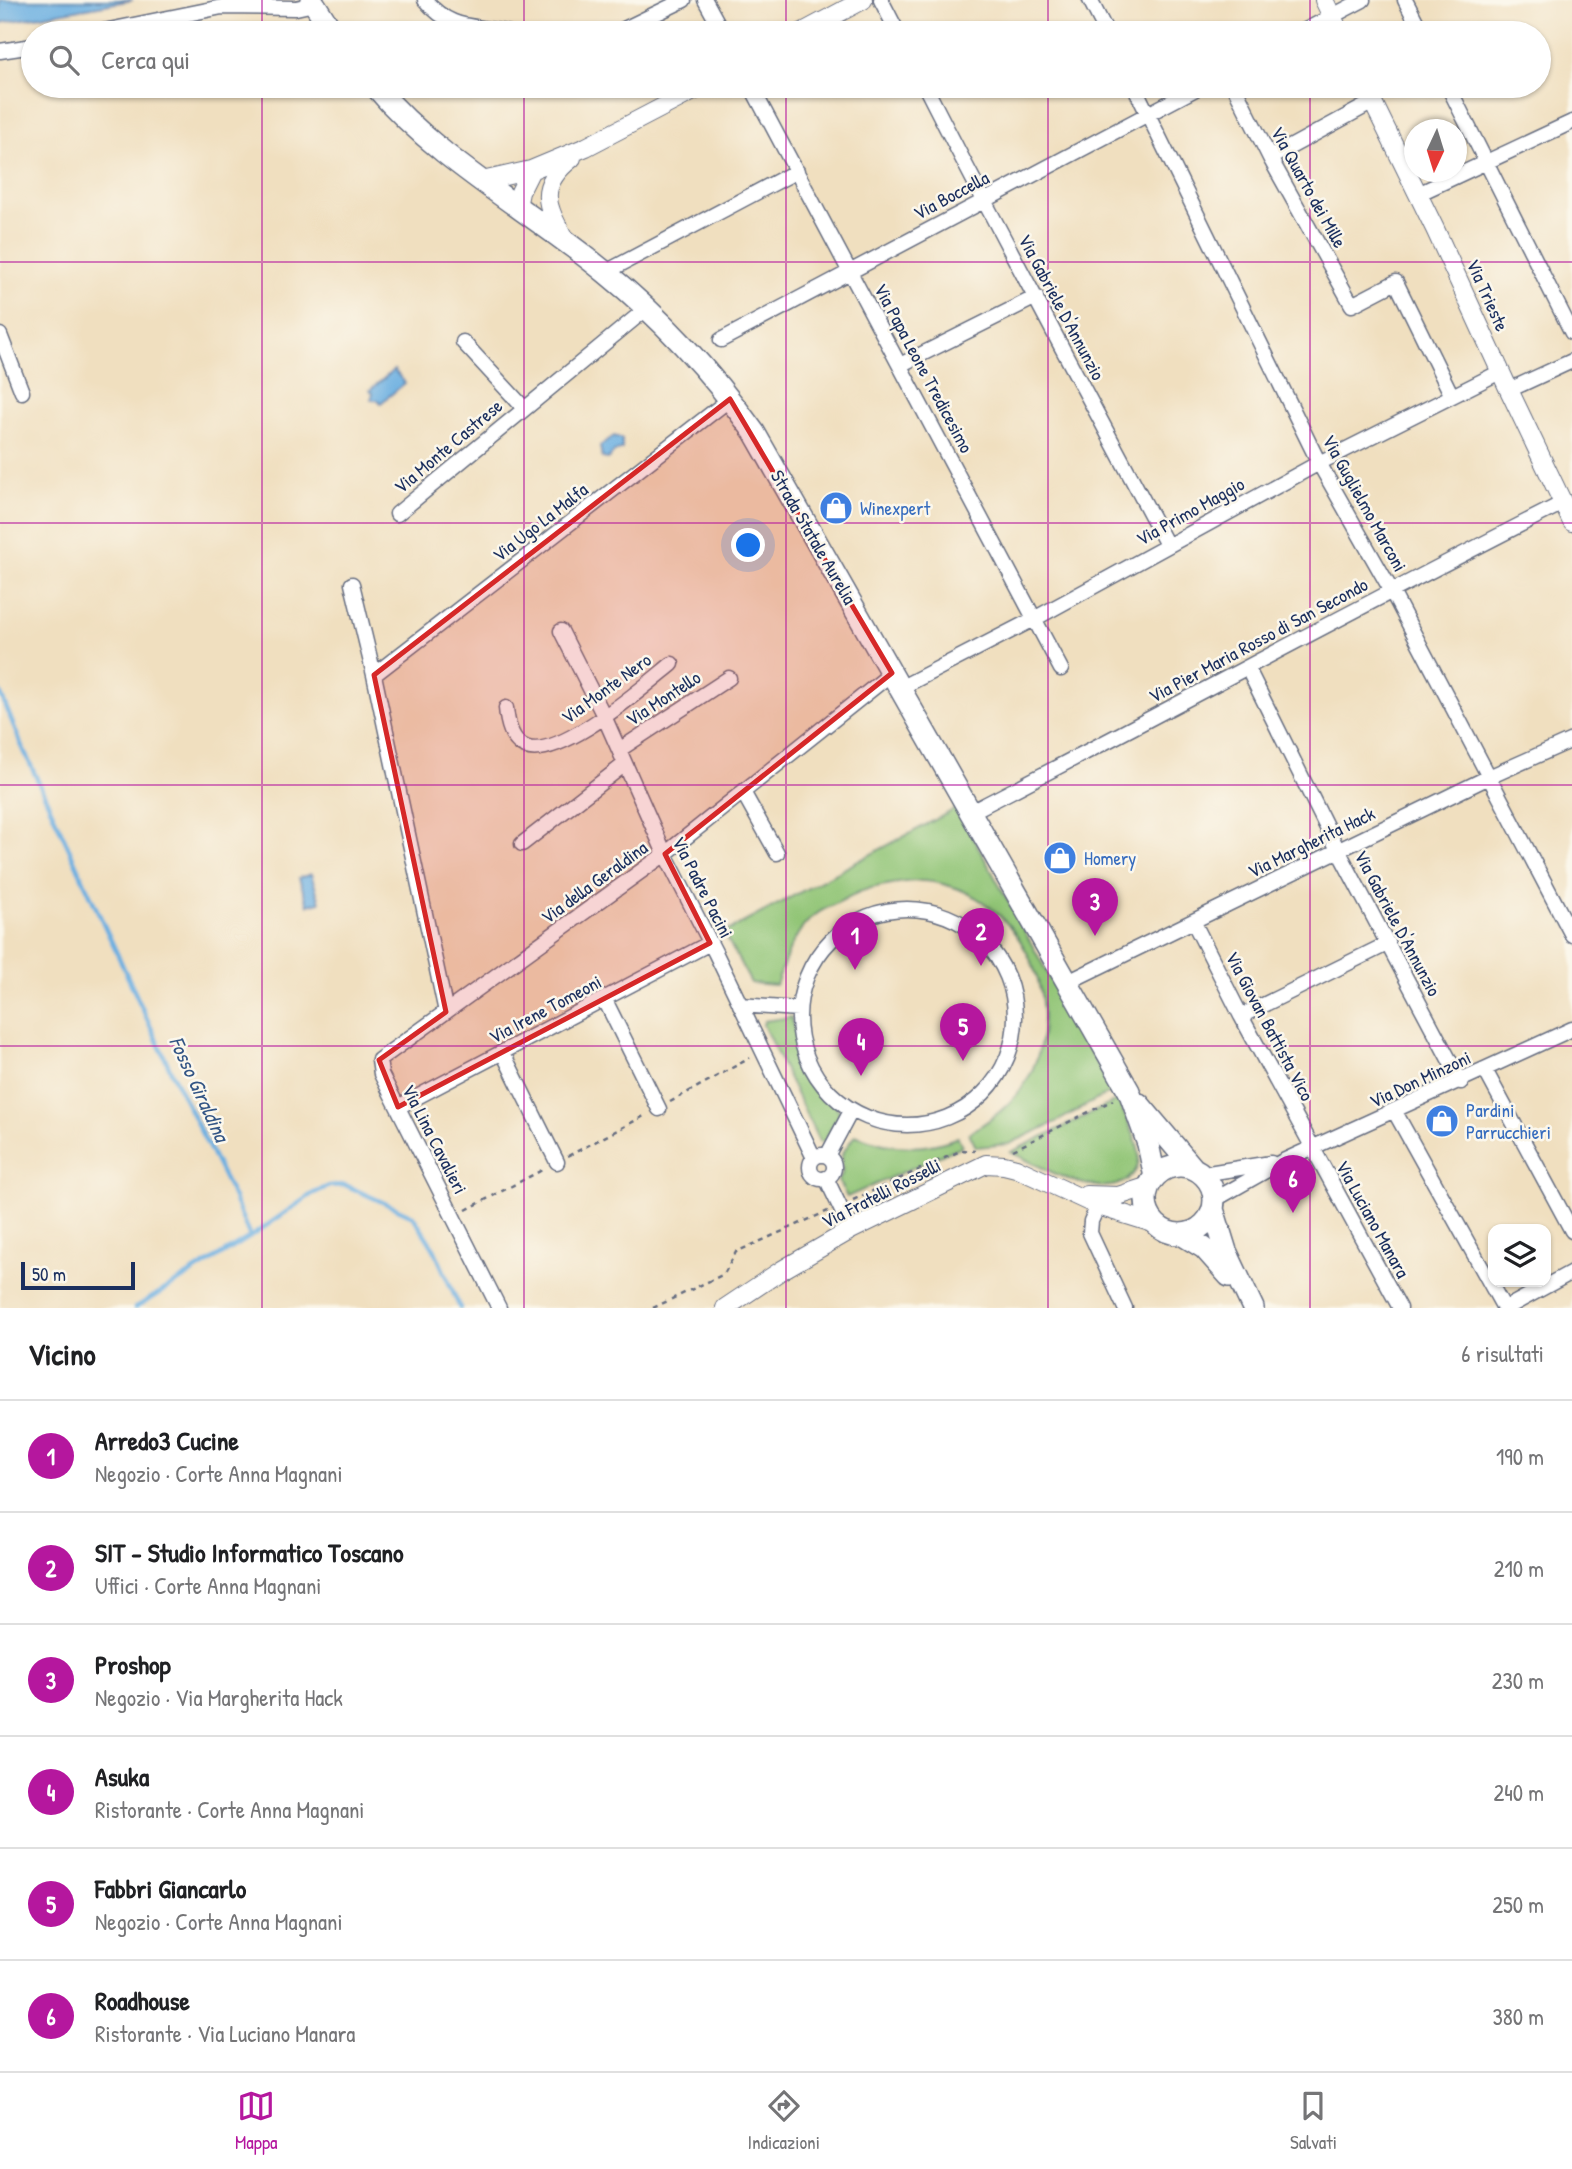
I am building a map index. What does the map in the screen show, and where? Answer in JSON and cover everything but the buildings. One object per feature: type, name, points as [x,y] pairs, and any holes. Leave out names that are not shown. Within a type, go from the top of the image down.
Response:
[{"type":"main road","points":[[313,2],[325,21]]},
{"type":"main road","name":"Strada Statale Aurelia","points":[[386,98],[412,126],[606,272],[688,349],[754,432],[1068,982],[1148,1144],[1152,1182]]},
{"type":"main road","name":"Strada Statale Aurelia","points":[[1125,1094],[1198,1171]]},
{"type":"main road","points":[[1173,1167],[1198,1171],[1211,1186],[1226,1251],[1252,1305],[1214,1257],[1194,1240],[1156,1224],[1147,1206],[1152,1182],[1173,1167]]},
{"type":"main road","points":[[1181,1234],[1202,1227],[1214,1204]]},
{"type":"street","points":[[425,0],[452,21]]},
{"type":"street","points":[[641,21],[684,0]]},
{"type":"street","points":[[705,0],[716,21]]},
{"type":"street","points":[[824,21],[863,0]]},
{"type":"street","points":[[881,0],[892,21]]},
{"type":"street","points":[[1090,0],[1101,21]]},
{"type":"street","points":[[1313,21],[1328,8],[1363,0]]},
{"type":"street","points":[[1405,0],[1416,21]]},
{"type":"street","points":[[153,21],[222,7],[285,8],[313,2]]},
{"type":"street","points":[[0,51],[21,48]]},
{"type":"street","points":[[482,181],[531,170],[586,147],[680,98]]},
{"type":"street","name":"Via Papa Leone Tredicesimo","points":[[757,98],[1061,669]]},
{"type":"street","name":"Via Gabriele D'Annunzio","points":[[931,98],[982,200],[1037,298],[1167,545]]},
{"type":"street","name":"Via Guglielmo Marconi","points":[[1140,98],[1319,463],[1391,590],[1572,934]]},
{"type":"street","name":"Via Boccella","points":[[721,340],[1177,98]]},
{"type":"street","name":"Via Quarto dei Mille","points":[[1240,98],[1270,158],[1352,305],[1396,282],[1452,396]]},
{"type":"street","points":[[1270,158],[1363,98]]},
{"type":"street","name":"Via Trieste","points":[[1371,98],[1572,522]]},
{"type":"street","points":[[1454,98],[1572,332]]},
{"type":"street","points":[[1418,194],[1572,122]]},
{"type":"street","points":[[518,207],[548,186],[557,171],[586,147]]},
{"type":"street","points":[[518,207],[520,192],[531,170]]},
{"type":"street","points":[[606,272],[797,171]]},
{"type":"street","points":[[548,186],[550,212],[566,243]]},
{"type":"street","points":[[900,365],[1037,298]]},
{"type":"street","name":"Via Monte Castrese","points":[[397,514],[646,309]]},
{"type":"street","points":[[0,335],[22,393]]},
{"type":"street","name":"Via Monte Castrese","points":[[463,342],[523,408]]},
{"type":"street","points":[[1508,390],[1572,361]]},
{"type":"street","name":"Via Primo Maggio","points":[[896,681],[1034,619],[1319,463],[1500,372]]},
{"type":"street","name":"Via Ugo La Malfa","points":[[374,675],[730,399]]},
{"type":"street","name":"Via Pier Maria Rosso di San Secondo","points":[[971,812],[1248,669],[1391,590],[1563,503]]},
{"type":"street","points":[[352,584],[446,1012]]},
{"type":"street","name":"Via Padre Pacini","points":[[561,631],[604,716],[665,854],[762,1051],[820,1157],[810,1164],[811,1172],[819,1179],[826,1178],[851,1230]]},
{"type":"street","name":"Via Monte Nero","points":[[506,708],[507,719],[516,739],[524,747],[542,749],[561,743],[604,716],[672,664]]},
{"type":"street","name":"Via Gabriele D'Annunzio","points":[[1248,669],[1338,850],[1461,1082]]},
{"type":"street","name":"Via Montello","points":[[619,750],[729,678]]},
{"type":"street","name":"Via della Geraldina","points":[[446,1012],[665,854],[743,792],[896,681]]},
{"type":"street","name":"Via Margherita Hack","points":[[1068,982],[1489,776],[1572,740]]},
{"type":"street","points":[[522,844],[625,764]]},
{"type":"street","points":[[743,792],[778,853]]},
{"type":"street","points":[[905,908],[929,910],[956,920],[981,937],[1000,961],[1013,994],[1014,1029],[1005,1061],[990,1087],[956,1113],[928,1124],[892,1124],[871,1120],[852,1111],[837,1100],[814,1069],[803,1045],[798,1009],[804,982],[821,949],[845,926],[881,911],[905,908]]},
{"type":"street","name":"Via Giovan Battista Vico","points":[[1193,921],[1313,1149]]},
{"type":"street","name":"Via Irene Tomeoni","points":[[398,1107],[710,943]]},
{"type":"street","points":[[1241,1016],[1387,944]]},
{"type":"street","points":[[605,1000],[659,1109]]},
{"type":"street","points":[[740,1004],[798,1009]]},
{"type":"street","name":"Via Lina Cavalieri","points":[[446,1012],[379,1060],[381,1074],[499,1308]]},
{"type":"street","name":"Via Don Minzoni","points":[[1214,1204],[1283,1161],[1572,1029]]},
{"type":"street","points":[[503,1054],[557,1162]]},
{"type":"street","points":[[1485,1070],[1572,1231]]},
{"type":"street","points":[[820,1157],[852,1111]]},
{"type":"street","points":[[1395,1112],[1505,1308],[1571,1277]]},
{"type":"street","name":"Via Luciano Manara","points":[[1313,1149],[1400,1308]]},
{"type":"street","name":"Via Don Minzoni","points":[[1198,1171],[1283,1161]]},
{"type":"street","name":"Via Fratelli Rosselli","points":[[725,1308],[782,1270],[851,1230],[986,1164],[1016,1168],[1098,1206],[1156,1224]]},
{"type":"street","name":"Via Fratelli Rosselli","points":[[1066,1190],[1108,1197],[1152,1182]]},
{"type":"street","points":[[1098,1206],[1090,1221],[1090,1234],[1125,1308]]},
{"type":"path","points":[[453,1216],[659,1109],[762,1051]]},
{"type":"path","points":[[1005,1153],[1125,1094]]},
{"type":"path","points":[[653,1308],[724,1274],[736,1252],[962,1150],[984,1151]]},
{"type":"highlighted area","points":[[730,399],[892,673],[665,854],[710,943],[398,1107],[379,1060],[446,1012],[374,675]]},
{"type":"green space","points":[[957,808],[1112,1091],[1009,1144],[976,1147],[969,1133],[1005,1107],[1027,1081],[1041,1041],[1043,1011],[1038,981],[1027,953],[1011,928],[989,907],[963,891],[933,882],[907,882],[865,890],[824,910],[803,927],[791,946],[776,985],[751,983],[724,933]]},
{"type":"green space","points":[[791,1017],[800,1054],[811,1079],[840,1112],[824,1142],[819,1141],[763,1025],[764,1021]]},
{"type":"green space","points":[[1118,1100],[1134,1135],[1139,1156],[1133,1174],[1116,1185],[1085,1184],[1069,1179],[1011,1152]]},
{"type":"green space","points":[[855,1135],[906,1147],[932,1145],[958,1137],[962,1146],[847,1197],[838,1181],[842,1174],[842,1154]]},
{"type":"water","points":[[0,0],[133,0],[0,23]]},
{"type":"water","points":[[394,370],[405,383],[381,403],[371,400],[373,393],[370,390]]},
{"type":"water","points":[[614,436],[622,439],[622,449],[614,452],[608,459],[602,458],[600,446]]},
{"type":"water","points":[[311,874],[320,902],[308,905],[299,878]]},
{"type":"waterway","name":"Fosso Giraldina","points":[[0,692],[21,744],[176,1082],[233,1196],[250,1237],[312,1194],[329,1186],[345,1185],[413,1216],[434,1249],[460,1308]]},
{"type":"waterway","points":[[135,1308],[250,1237]]},
{"type":"place","name":"Winexpert","points":[[836,508]]},
{"type":"place","name":"Homery","points":[[1060,858]]},
{"type":"place","name":"Proshop","points":[[1095,936]]},
{"type":"place","name":"SIT - Studio Informatico Toscano","points":[[981,966]]},
{"type":"place","name":"Arredo3 Cucine","points":[[855,970]]},
{"type":"place","name":"Fabbri Giancarlo","points":[[963,1061]]},
{"type":"place","name":"Asuka","points":[[861,1076]]},
{"type":"place","name":"Pardini Parrucchieri","points":[[1442,1121]]},
{"type":"place","name":"Roadhouse","points":[[1293,1213]]}]
